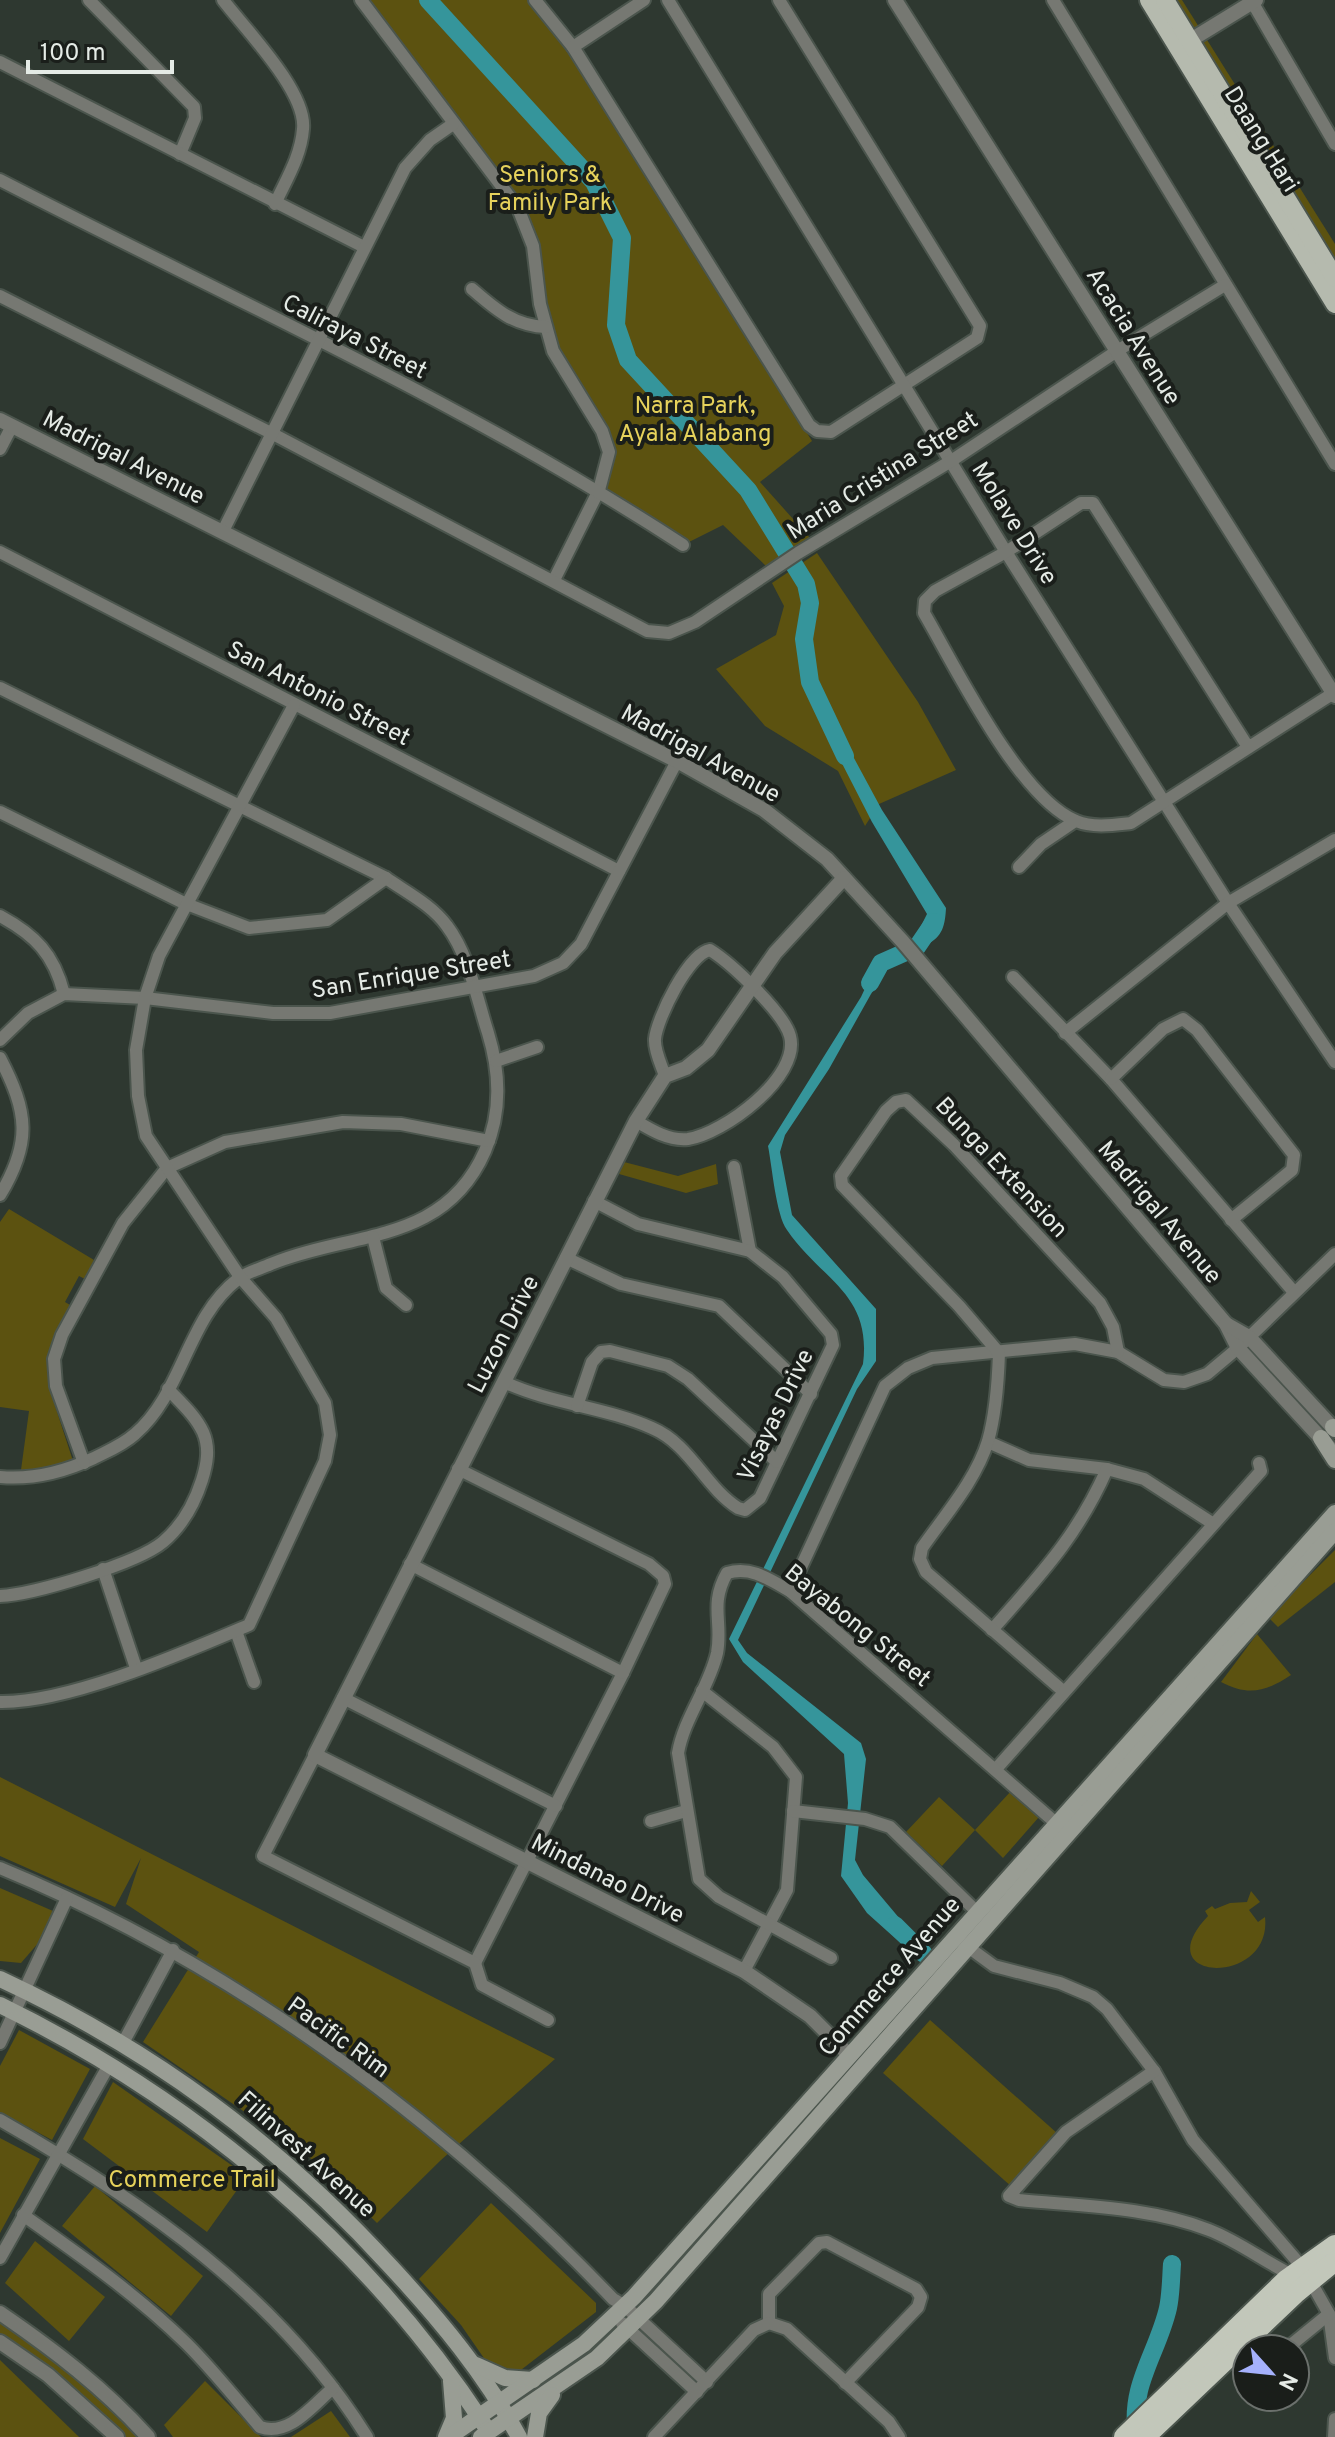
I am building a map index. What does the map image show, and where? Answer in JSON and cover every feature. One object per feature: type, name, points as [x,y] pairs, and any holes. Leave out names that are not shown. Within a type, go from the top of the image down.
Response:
[{"type":"highway","points":[[1125,2437],[1156,2415],[1335,2245]]},
{"type":"highway","points":[[1301,2275],[1335,2261]]},
{"type":"highway","points":[[1145,2437],[1156,2415]]},
{"type":"main road","name":"Daang Hari","points":[[1149,0],[1184,44],[1335,278]]},
{"type":"main road","name":"Daang Hari","points":[[1165,0],[1184,44],[1335,304]]},
{"type":"main road","points":[[1331,1431],[1335,1460]]},
{"type":"main road","name":"Commerce Avenue","points":[[503,2412],[563,2382],[634,2324],[753,2179],[960,1941],[1328,1541],[1334,1517]]},
{"type":"main road","name":"Commerce Avenue","points":[[960,1941],[977,1912],[1334,1517]]},
{"type":"main road","name":"Filinvest Avenue","points":[[0,1979],[123,2043],[196,2089],[284,2159],[367,2240],[452,2334],[519,2437]]},
{"type":"main road","name":"Filinvest Avenue","points":[[7,2008],[109,2065],[184,2112],[268,2178],[352,2259],[445,2368],[485,2431]]},
{"type":"main road","name":"Commerce Avenue","points":[[448,2437],[485,2431],[538,2377],[584,2344],[617,2307],[753,2179]]},
{"type":"main road","points":[[470,2360],[505,2378],[523,2381],[538,2377]]},
{"type":"main road","points":[[445,2368],[455,2403],[448,2437]]},
{"type":"main road","points":[[535,2437],[539,2413],[563,2382]]},
{"type":"street","points":[[89,0],[194,107],[195,118],[180,154]]},
{"type":"street","points":[[223,0],[298,98],[304,126],[297,158],[275,204]]},
{"type":"street","points":[[361,0],[518,208],[533,246],[553,351],[602,431],[609,452],[599,490],[554,580]]},
{"type":"street","points":[[535,0],[573,47],[809,425],[817,431],[831,432],[977,338],[980,326],[779,0]]},
{"type":"street","points":[[573,47],[644,0]]},
{"type":"street","name":"Molave Drive","points":[[668,0],[1006,552],[1228,903],[1335,1062]]},
{"type":"street","name":"Acacia Avenue","points":[[895,0],[1334,694]]},
{"type":"street","points":[[1053,0],[1335,464]]},
{"type":"street","points":[[1184,44],[1253,1],[1335,144]]},
{"type":"street","points":[[0,62],[364,247]]},
{"type":"street","points":[[223,531],[405,168],[430,140],[453,124]]},
{"type":"street","name":"Caliraya Street","points":[[0,180],[504,436],[599,490],[683,545]]},
{"type":"street","name":"Maria Cristina Street","points":[[0,296],[273,434],[647,631],[669,633],[695,622],[779,565],[951,461],[1117,351],[1225,285]]},
{"type":"street","points":[[472,289],[498,311],[525,326],[546,327]]},
{"type":"street","points":[[0,449],[6,423]]},
{"type":"street","name":"Madrigal Avenue","points":[[6,423],[677,761],[774,817],[810,843],[903,942],[1226,1324],[1331,1431],[1335,1454]]},
{"type":"street","points":[[1248,747],[1093,503],[1081,503],[1006,552],[935,591],[925,601],[924,613],[1018,770],[1045,798],[1075,821],[1103,826],[1131,823],[1334,694]]},
{"type":"street","name":"San Antonio Street","points":[[0,552],[619,871]]},
{"type":"street","points":[[0,688],[386,878],[429,907],[447,925],[473,989],[496,1061],[498,1100],[489,1141],[465,1186],[437,1213],[373,1237],[297,1253],[240,1277],[215,1300],[168,1389],[136,1434],[84,1463],[50,1475],[0,1477]]},
{"type":"street","points":[[0,1702],[20,1702],[136,1668],[249,1625],[325,1461],[330,1435],[325,1403],[276,1318],[240,1277],[146,1136],[138,1096],[136,1050],[145,998],[159,956],[184,903],[294,705]]},
{"type":"street","name":"San Enrique Street","points":[[64,994],[145,998],[273,1013],[330,1013],[534,976],[563,963],[581,944],[677,761]]},
{"type":"street","points":[[0,812],[184,903],[249,928],[288,927],[327,920],[386,878]]},
{"type":"street","points":[[1019,867],[1041,844],[1075,821]]},
{"type":"street","points":[[1065,1033],[1228,903],[1335,840]]},
{"type":"street","name":"Luzon Drive","points":[[475,1963],[263,1856],[636,1121],[665,1076],[686,1068],[708,1050],[775,953],[844,878]]},
{"type":"street","points":[[0,916],[37,938],[52,959],[64,994],[28,1013],[0,1040]]},
{"type":"street","points":[[636,1121],[660,1135],[687,1139],[717,1129],[757,1103],[781,1071],[790,1051],[790,1035],[752,985],[710,950],[701,952],[695,958],[660,1022],[654,1042],[665,1076]]},
{"type":"street","points":[[1013,977],[1111,1079],[1293,1291]]},
{"type":"street","points":[[1111,1079],[1163,1029],[1183,1019],[1197,1030],[1294,1155],[1292,1170],[1231,1220]]},
{"type":"street","points":[[496,1061],[537,1047]]},
{"type":"street","points":[[0,1058],[22,1103],[24,1131],[18,1165],[0,1195]]},
{"type":"street","name":"Bunga Extension","points":[[999,1353],[959,1306],[842,1185],[841,1176],[886,1111],[896,1102],[906,1100],[925,1117],[1100,1303],[1113,1327],[1118,1352]]},
{"type":"street","points":[[84,1463],[56,1386],[54,1359],[62,1335],[123,1223],[167,1168],[225,1142],[343,1122],[401,1124],[489,1141]]},
{"type":"street","points":[[734,1167],[750,1251]]},
{"type":"street","name":"Visayas Drive","points":[[504,1382],[534,1396],[654,1428],[673,1441],[738,1508],[753,1506],[811,1394],[833,1345],[831,1334],[783,1277],[750,1251],[638,1224],[594,1201]]},
{"type":"street","points":[[373,1237],[386,1288],[406,1305]]},
{"type":"street","points":[[790,1591],[885,1386],[908,1368],[932,1358],[1075,1344],[1118,1352],[1164,1380],[1184,1382],[1207,1374],[1335,1254]]},
{"type":"street","points":[[566,1258],[621,1284],[719,1306],[811,1394]]},
{"type":"street","points":[[577,1406],[592,1362],[601,1352],[610,1351],[668,1366],[710,1395],[777,1462]]},
{"type":"street","points":[[999,1353],[997,1392],[988,1442],[962,1492],[922,1548],[920,1559],[926,1572],[1063,1691]]},
{"type":"street","points":[[0,1596],[24,1595],[103,1569],[162,1543],[197,1497],[208,1459],[204,1435],[194,1416],[168,1389]]},
{"type":"street","points":[[988,1442],[1029,1460],[1107,1469],[1144,1479],[1212,1523]]},
{"type":"street","points":[[996,1769],[1261,1471],[1259,1463]]},
{"type":"street","points":[[458,1469],[649,1564],[663,1576],[664,1592],[475,1963],[482,1985],[548,2020]]},
{"type":"street","points":[[992,1630],[1070,1539],[1087,1513],[1107,1469]]},
{"type":"street","points":[[410,1564],[623,1673]]},
{"type":"street","points":[[103,1569],[136,1668]]},
{"type":"street","name":"Bayabong Street","points":[[831,1958],[719,1897],[699,1879],[678,1753],[680,1738],[718,1649],[717,1590],[727,1573],[740,1569],[755,1573],[790,1591],[1057,1824]]},
{"type":"street","points":[[236,1631],[254,1682]]},
{"type":"street","points":[[702,1691],[773,1747],[796,1777],[787,1890],[744,1971]]},
{"type":"street","points":[[343,1698],[556,1806]]},
{"type":"street","name":"Mindanao Drive","points":[[315,1755],[744,1971],[810,2016],[857,2062]]},
{"type":"street","points":[[651,1821],[686,1811]]},
{"type":"street","points":[[793,1811],[865,1819],[890,1827],[977,1912]]},
{"type":"street","name":"Pacific Rim","points":[[0,1868],[173,1950],[328,2054],[471,2164],[634,2324]]},
{"type":"street","points":[[0,2043],[7,2008],[24,1990],[67,1898]]},
{"type":"street","points":[[960,1941],[994,1966],[1047,1979],[1093,1997],[1154,2071],[1193,2140],[1329,2314],[1335,2358]]},
{"type":"street","points":[[123,2043],[173,1950]]},
{"type":"street","points":[[0,2258],[109,2065]]},
{"type":"street","points":[[1154,2071],[1066,2132],[1009,2196],[1146,2215],[1197,2226],[1235,2241],[1301,2275]]},
{"type":"street","points":[[0,2120],[148,2211],[212,2262],[274,2319],[333,2388],[367,2437]]},
{"type":"street","points":[[23,2215],[91,2263],[159,2319],[195,2353],[260,2427],[271,2432],[289,2427],[333,2388]]},
{"type":"street","points":[[769,2323],[769,2294],[819,2243],[827,2242],[916,2289],[921,2297],[918,2307],[845,2383]]},
{"type":"street","points":[[0,2313],[67,2359],[120,2406],[148,2437]]},
{"type":"street","points":[[1306,2333],[1329,2314]]},
{"type":"street","points":[[654,2437],[754,2330],[769,2323],[787,2329],[895,2427],[899,2437]]},
{"type":"street","points":[[634,2324],[707,2382]]},
{"type":"street","points":[[634,2324],[697,2392]]},
{"type":"street","points":[[0,2342],[48,2375],[117,2437]]},
{"type":"street","points":[[1334,2437],[1335,2419]]},
{"type":"green space","name":"Narra Park, Ayala Alabang","points":[[368,0],[531,0],[569,47],[812,441],[760,482],[810,538],[766,566],[723,525],[683,545],[599,489],[610,452],[608,430],[558,348],[523,206]]},
{"type":"green space","points":[[1172,0],[1182,0],[1335,244],[1335,263]]},
{"type":"green space","points":[[817,553],[918,702],[956,770],[879,804],[865,826],[838,771],[765,726],[716,669],[776,635],[784,606],[772,583]]},
{"type":"green space","points":[[624,1162],[678,1176],[716,1164],[718,1184],[686,1193],[619,1174]]},
{"type":"green space","points":[[9,1209],[94,1260],[85,1279],[79,1276],[65,1302],[70,1305],[49,1355],[49,1387],[73,1461],[44,1469],[21,1470],[29,1411],[0,1407],[0,1222]]},
{"type":"green space","points":[[1335,1550],[1335,1582],[1278,1627],[1268,1617]]},
{"type":"green space","points":[[1257,1634],[1291,1675],[1274,1685],[1249,1691],[1221,1682]]},
{"type":"green space","points":[[0,1777],[555,2059],[441,2160],[377,2223],[306,2154],[143,2042],[199,1952],[126,1904],[141,1858],[115,1907],[0,1856]]},
{"type":"green space","points":[[1012,1790],[1039,1817],[1003,1858],[975,1830]]},
{"type":"green space","points":[[939,1797],[975,1830],[942,1866],[906,1832]]},
{"type":"green space","points":[[0,1888],[53,1911],[40,1941],[21,1963],[0,1961]]},
{"type":"green space","points":[[1251,1891],[1260,1902],[1249,1910],[1258,1922],[1265,1917],[1262,1940],[1250,1956],[1234,1965],[1216,1968],[1200,1964],[1191,1954],[1192,1938],[1208,1916],[1205,1911],[1212,1906],[1215,1909],[1230,1903],[1247,1902]]},
{"type":"green space","points":[[930,2020],[1058,2134],[1012,2187],[883,2073]]},
{"type":"green space","points":[[19,2030],[90,2069],[52,2140],[0,2112],[0,2066]]},
{"type":"green space","name":"Commerce Trail","points":[[113,2082],[247,2176],[207,2232],[83,2139]]},
{"type":"green space","points":[[0,2138],[40,2159],[0,2233]]},
{"type":"green space","points":[[95,2186],[203,2276],[171,2316],[62,2226]]},
{"type":"green space","points":[[491,2203],[596,2303],[596,2312],[517,2373],[488,2364],[461,2325],[419,2279]]},
{"type":"green space","points":[[35,2241],[105,2297],[69,2341],[5,2283]]},
{"type":"green space","points":[[0,2317],[37,2344],[144,2437],[124,2437],[0,2338]]},
{"type":"green space","points":[[0,2360],[79,2437],[0,2437]]},
{"type":"green space","points":[[205,2381],[261,2437],[173,2437],[164,2425]]},
{"type":"green space","points":[[331,2411],[350,2437],[291,2437]]},
{"type":"water","points":[[841,734],[882,810],[946,908],[942,930],[926,945],[917,934],[927,914],[872,822],[829,738]]},
{"type":"water","points":[[901,949],[904,959],[889,966],[871,994],[829,1069],[785,1135],[780,1152],[792,1215],[876,1309],[876,1361],[857,1389],[738,1640],[747,1653],[861,1743],[866,1759],[855,1860],[863,1875],[916,1938],[906,1948],[867,1913],[841,1876],[848,1803],[844,1754],[743,1662],[729,1639],[863,1364],[864,1340],[860,1320],[852,1304],[800,1247],[783,1223],[768,1146],[861,997],[874,969]]},
{"type":"waterway","points":[[428,0],[594,182],[622,238],[616,325],[628,360],[748,490],[806,584],[810,603],[804,639],[810,682],[845,756]]},
{"type":"waterway","points":[[870,983],[881,963],[917,947],[934,922]]},
{"type":"waterway","points":[[895,1925],[924,1954]]},
{"type":"waterway","points":[[1141,2436],[1137,2434],[1137,2400],[1168,2308],[1172,2264]]},
{"type":"park label","name":"Seniors & Family Park","points":[[550,188]]}]
